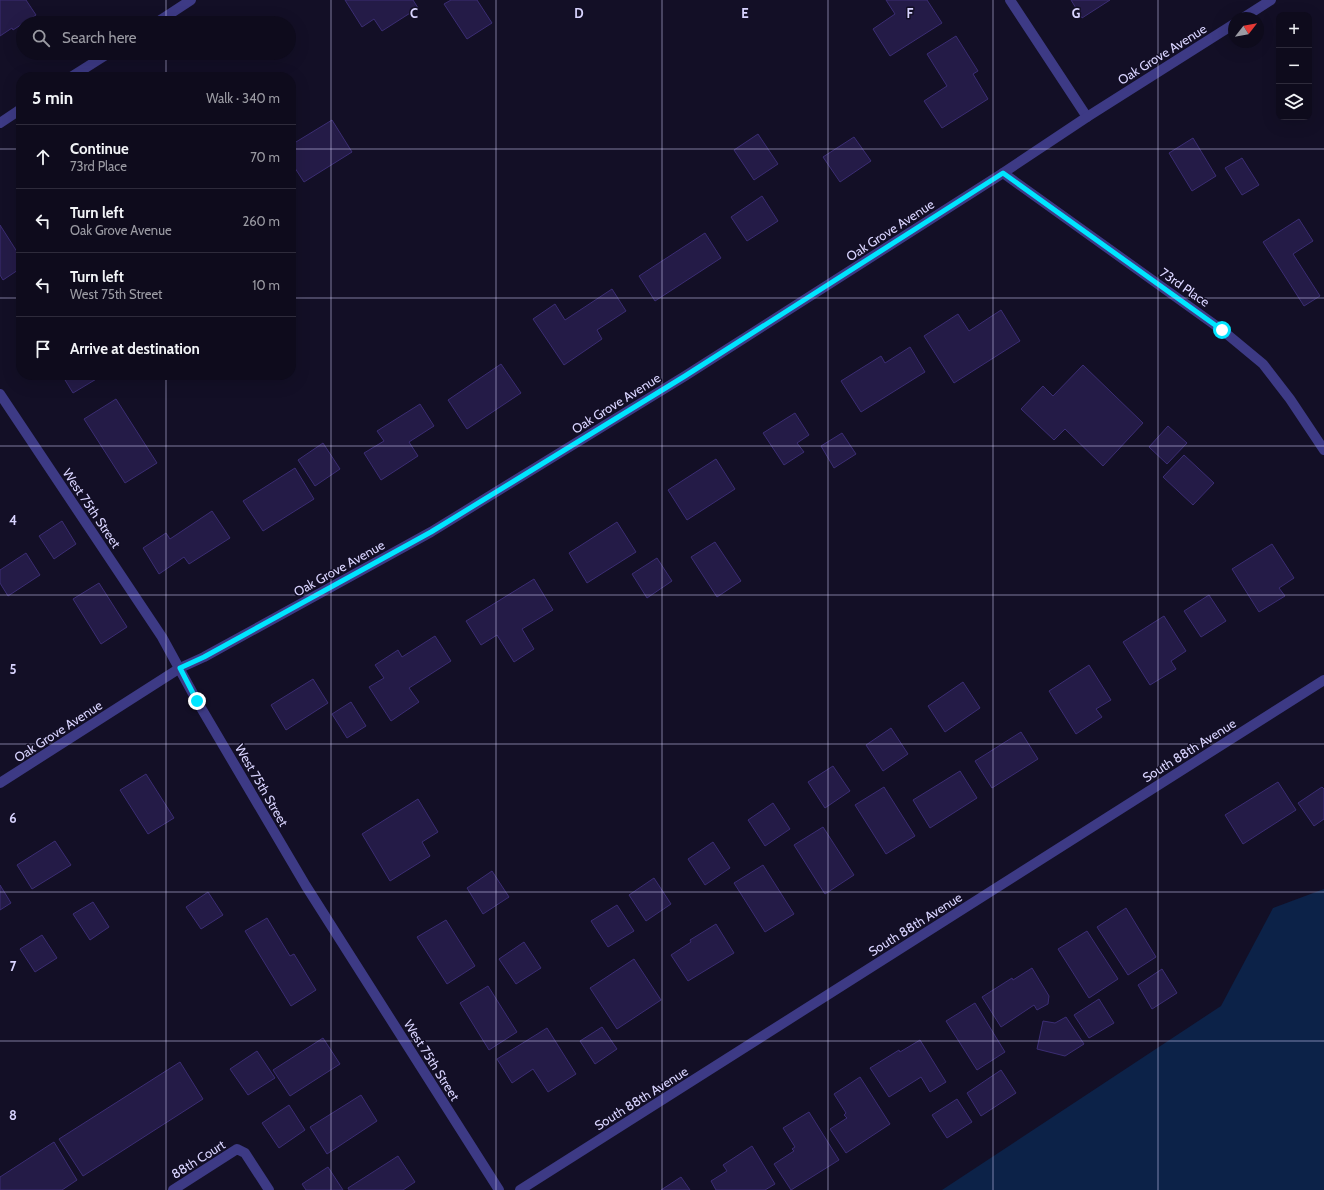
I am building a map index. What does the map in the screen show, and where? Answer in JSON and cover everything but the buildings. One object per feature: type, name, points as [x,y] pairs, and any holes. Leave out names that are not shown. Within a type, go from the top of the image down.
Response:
[{"type":"street","points":[[167,16],[191,0]]},
{"type":"street","points":[[1010,0],[1087,117]]},
{"type":"street","points":[[1252,12],[1271,0]]},
{"type":"street","name":"Oak Grove Avenue","points":[[0,783],[180,668],[204,657],[431,532],[685,376],[1228,28]]},
{"type":"street","points":[[79,72],[98,60]]},
{"type":"street","points":[[0,123],[16,112]]},
{"type":"street","name":"73rd Place","points":[[1003,173],[1222,330],[1263,364],[1290,399],[1324,450]]},
{"type":"street","name":"West 75th Street","points":[[0,394],[162,637],[197,701],[306,886],[499,1190]]},
{"type":"street","name":"South 88th Avenue","points":[[520,1190],[1324,680]]},
{"type":"street","name":"88th Court","points":[[173,1190],[237,1149],[245,1153],[269,1190]]},
{"type":"water","points":[[1324,889],[1324,1190],[942,1190],[1221,1006],[1273,908]]},
{"type":"route","points":[[197,701],[180,668],[204,657],[431,532],[685,376],[1003,173],[1222,330]]}]
